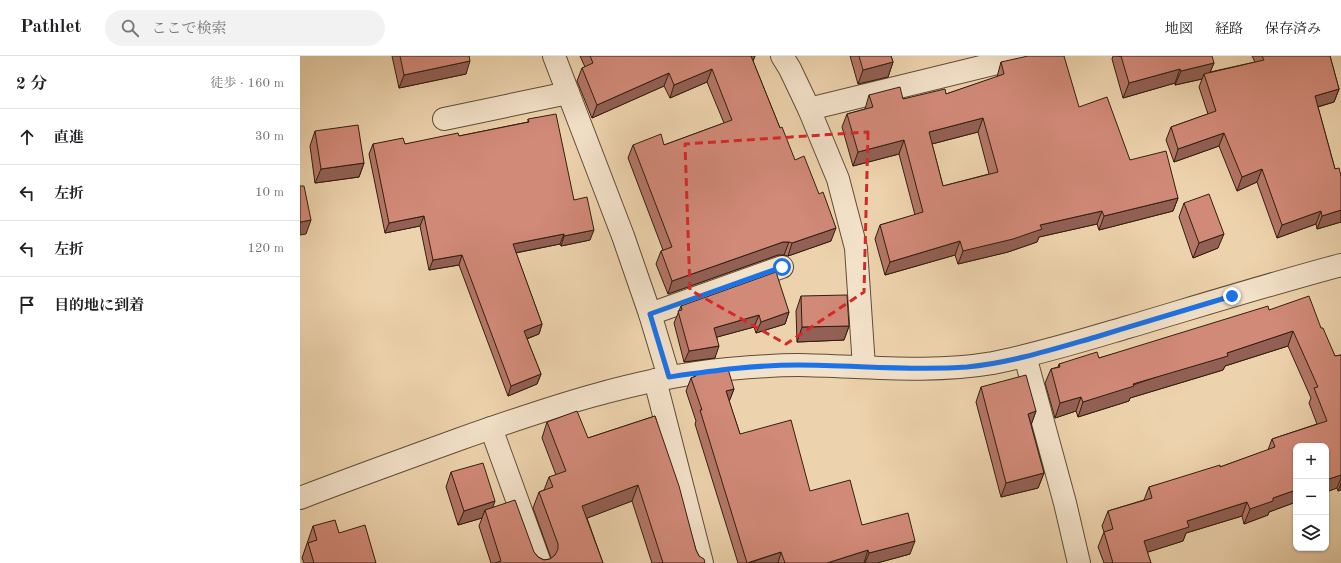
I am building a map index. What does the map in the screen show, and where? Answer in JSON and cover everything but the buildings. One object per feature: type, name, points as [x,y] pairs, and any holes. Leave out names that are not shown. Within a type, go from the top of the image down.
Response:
[{"type":"street","points":[[554,56],[623,236],[650,314],[662,379],[702,563]]},
{"type":"street","points":[[782,56],[790,69],[809,110],[838,179],[856,248],[864,367]]},
{"type":"street","points":[[809,110],[1026,56]]},
{"type":"street","points":[[444,120],[568,93]]},
{"type":"street","points":[[300,498],[490,428],[572,402],[662,379],[727,369],[763,366],[799,365],[902,369],[962,367],[1025,356],[1085,340],[1341,264]]},
{"type":"street","points":[[650,314],[782,267]]},
{"type":"street","points":[[1025,356],[1065,503],[1079,563]]},
{"type":"street","points":[[490,428],[540,563]]},
{"type":"highlighted area","points":[[868,132],[864,292],[786,344],[690,290],[685,144]]},
{"type":"route","points":[[782,267],[650,314],[669,377],[727,369],[763,366],[799,365],[902,369],[944,368],[992,363],[1078,342],[1232,296]]}]
